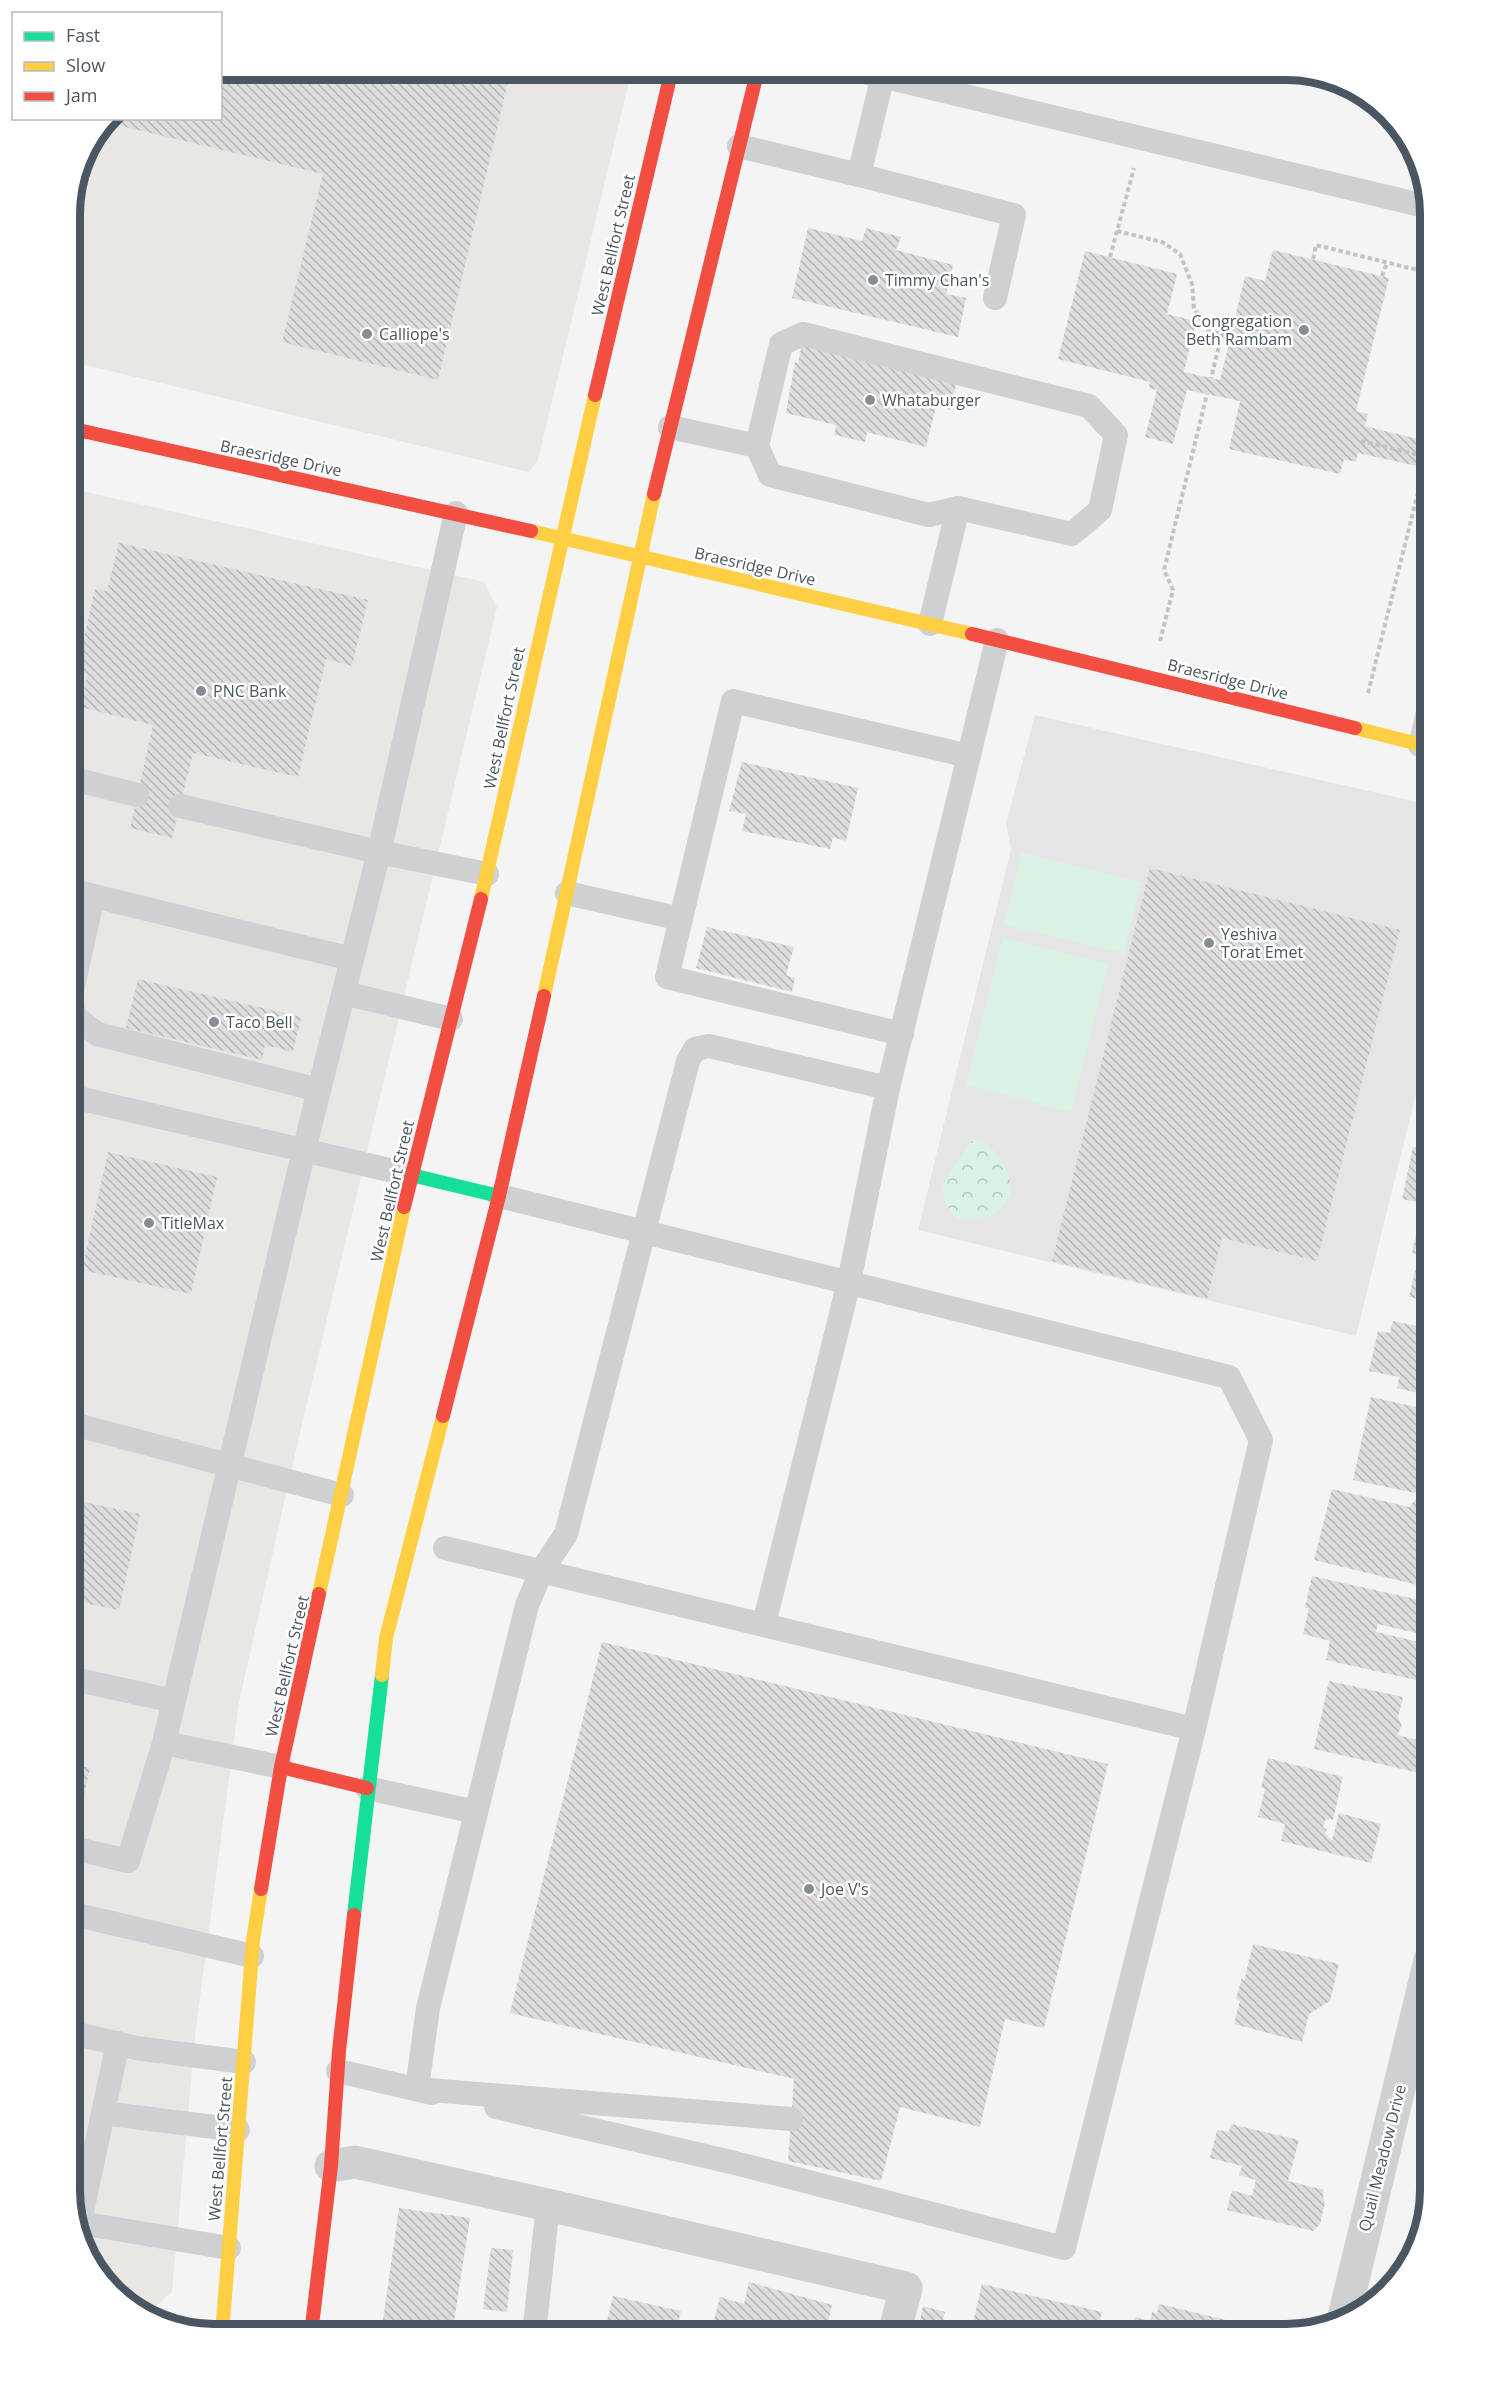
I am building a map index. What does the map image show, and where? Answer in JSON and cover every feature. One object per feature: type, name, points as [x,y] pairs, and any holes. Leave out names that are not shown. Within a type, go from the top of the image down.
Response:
[{"type":"main road","name":"West Bellfort Street","points":[[223,2323],[252,1956],[281,1767],[411,1176],[487,873],[561,537],[669,80]]},
{"type":"main road","points":[[312,2323],[331,2166],[338,2071],[367,1788],[386,1638],[499,1196],[639,555],[755,80]]},
{"type":"main road","name":"Braesridge Drive","points":[[80,430],[639,555],[1150,676],[1420,745]]},
{"type":"main road","points":[[411,1176],[499,1196]]},
{"type":"main road","points":[[281,1767],[367,1788]]},
{"type":"street","name":"Quail Meadow Drive","points":[[1346,2310],[1420,2001]]},
{"type":"street","points":[[331,2166],[355,2162],[906,2288],[897,2324]]},
{"type":"lane","points":[[859,175],[882,80]]},
{"type":"lane","points":[[903,80],[1419,205]]},
{"type":"lane","points":[[739,146],[1014,215],[995,298]]},
{"type":"lane","points":[[803,334],[1089,406],[1116,435],[1100,510],[1072,534],[958,508],[929,515],[770,475],[757,446],[781,344],[803,334]]},
{"type":"lane","points":[[670,427],[757,446]]},
{"type":"lane","points":[[930,624],[958,508]]},
{"type":"lane","points":[[80,1850],[128,1861],[165,1743],[304,1150],[379,852],[456,513]]},
{"type":"lane","points":[[764,1624],[849,1282],[888,1088],[998,640]]},
{"type":"lane","points":[[902,1034],[667,977],[734,701],[969,756]]},
{"type":"lane","points":[[80,781],[137,795]]},
{"type":"lane","points":[[180,806],[379,852],[487,873]]},
{"type":"lane","points":[[80,893],[352,959]]},
{"type":"lane","points":[[567,893],[681,919]]},
{"type":"lane","points":[[80,955],[93,896]]},
{"type":"lane","points":[[344,993],[451,1018]]},
{"type":"lane","points":[[80,1021],[97,1034],[319,1090]]},
{"type":"lane","points":[[417,2089],[428,2008],[527,1605],[542,1570],[566,1534],[688,1061],[695,1049],[709,1046],[888,1088]]},
{"type":"lane","points":[[80,1099],[411,1176]]},
{"type":"lane","points":[[338,2071],[735,2163],[1064,2248],[1194,1729],[1261,1440],[1230,1377],[499,1196]]},
{"type":"lane","points":[[80,1426],[342,1495]]},
{"type":"lane","points":[[445,1548],[1194,1729]]},
{"type":"lane","points":[[80,1680],[174,1701]]},
{"type":"lane","points":[[165,1743],[281,1767]]},
{"type":"lane","points":[[367,1788],[476,1812]]},
{"type":"lane","points":[[80,1916],[252,1956]]},
{"type":"lane","points":[[80,2034],[136,2048],[244,2062]]},
{"type":"lane","points":[[82,2213],[118,2043]]},
{"type":"lane","points":[[417,2089],[791,2119]]},
{"type":"lane","points":[[103,2113],[238,2130]]},
{"type":"lane","points":[[535,2323],[548,2205]]},
{"type":"lane","points":[[85,2227],[229,2248]]},
{"type":"path","points":[[1110,257],[1141,138]]},
{"type":"path","points":[[1117,231],[1162,242],[1180,254],[1192,284],[1194,308],[1208,331],[1222,334],[1211,378]]},
{"type":"path","points":[[1313,260],[1316,245],[1420,271]]},
{"type":"path","points":[[1382,276],[1386,263]]},
{"type":"path","points":[[1150,676],[1173,590],[1164,570],[1207,394]]},
{"type":"path","points":[[1361,441],[1420,454]]},
{"type":"path","points":[[1359,729],[1420,484]]},
{"type":"shaded area","points":[[222,80],[629,80],[538,460],[529,472],[80,364],[81,196],[93,154],[113,125],[118,120],[222,120]]},
{"type":"shaded area","points":[[80,490],[484,582],[497,607],[302,1424],[239,1702],[196,2028],[172,2292],[153,2309],[125,2290],[113,2278],[93,2249],[87,2233],[82,2216],[80,2190]]},
{"type":"shaded area","name":"Yeshiva Torat Emet","points":[[1035,715],[1420,803],[1420,1077],[1356,1336],[918,1230],[1011,849],[1006,824]]},
{"type":"green space","points":[[1022,853],[1141,882],[1124,953],[1004,925]]},
{"type":"green space","points":[[1003,938],[1108,964],[1071,1112],[966,1085]]},
{"type":"green space","points":[[980,1138],[996,1153],[1008,1172],[1011,1183],[1010,1193],[1006,1203],[993,1215],[955,1219],[945,1202],[942,1185],[969,1143]]},
{"type":"building","points":[[222,80],[508,80],[438,380],[282,342],[323,174],[114,124],[118,120],[222,120]]},
{"type":"building","name":"Timmy Chan's","points":[[808,228],[862,241],[866,228],[901,237],[896,250],[953,265],[946,294],[966,298],[958,337],[792,298]]},
{"type":"building","name":"Congregation Beth Rambam","points":[[1273,250],[1389,278],[1356,411],[1368,414],[1365,426],[1420,440],[1420,467],[1358,453],[1356,462],[1344,459],[1340,474],[1229,449],[1240,401],[1187,390],[1173,444],[1145,437],[1157,390],[1149,388],[1150,382],[1058,359],[1085,251],[1177,274],[1167,314],[1196,321],[1184,372],[1220,380],[1245,276],[1265,281]]},
{"type":"building","name":"Whataburger","points":[[802,344],[957,381],[950,410],[936,406],[926,447],[867,432],[865,442],[834,435],[836,425],[786,413],[795,362],[798,363]]},
{"type":"building","name":"PNC Bank","points":[[119,543],[368,600],[352,666],[326,659],[298,777],[193,753],[172,838],[130,828],[153,725],[80,707],[87,675],[80,674],[80,655],[95,589],[107,591]]},
{"type":"building","points":[[742,762],[858,788],[846,841],[833,837],[830,849],[742,831],[746,814],[729,811]]},
{"type":"building","points":[[1150,868],[1400,930],[1317,1261],[1222,1238],[1207,1299],[1052,1261]]},
{"type":"building","points":[[707,927],[794,947],[786,975],[795,978],[792,992],[696,968]]},
{"type":"building","name":"Taco Bell","points":[[138,979],[301,1017],[293,1052],[265,1045],[262,1060],[126,1028]]},
{"type":"building","points":[[1413,1147],[1420,1148],[1420,1203],[1402,1199]]},
{"type":"building","name":"TitleMax","points":[[108,1152],[217,1177],[191,1294],[82,1270]]},
{"type":"building","points":[[1420,1221],[1420,1299],[1409,1297],[1419,1254],[1412,1253]]},
{"type":"building","points":[[1393,1321],[1420,1327],[1420,1394],[1397,1388],[1399,1377],[1369,1371],[1378,1331],[1390,1333]]},
{"type":"building","points":[[1371,1397],[1420,1408],[1420,1494],[1353,1480]]},
{"type":"building","points":[[1332,1489],[1409,1507],[1420,1494],[1420,1586],[1314,1560]]},
{"type":"building","points":[[80,1501],[140,1514],[119,1610],[80,1602]]},
{"type":"building","points":[[1312,1576],[1420,1600],[1420,1617],[1416,1633],[1378,1624],[1376,1632],[1420,1642],[1420,1662],[1416,1680],[1326,1660],[1330,1641],[1303,1634],[1309,1608],[1305,1608]]},
{"type":"building","name":"Joe V's","points":[[602,1642],[1108,1764],[1044,2028],[1005,2019],[980,2127],[900,2107],[881,2181],[788,2161],[794,2079],[510,2013]]},
{"type":"building","points":[[1329,1681],[1403,1697],[1398,1717],[1402,1726],[1397,1735],[1420,1741],[1420,1773],[1314,1749]]},
{"type":"building","points":[[1268,1758],[1343,1777],[1333,1820],[1326,1819],[1323,1828],[1327,1829],[1325,1833],[1332,1841],[1339,1813],[1381,1824],[1371,1863],[1281,1841],[1285,1824],[1258,1817],[1265,1789],[1261,1788]]},
{"type":"building","points":[[80,1766],[90,1768],[80,1813]]},
{"type":"building","points":[[1253,1944],[1339,1964],[1330,2001],[1309,2014],[1302,2042],[1234,2024],[1240,2001],[1236,1999],[1242,1978],[1244,1981]]},
{"type":"building","points":[[1231,2124],[1299,2140],[1288,2181],[1324,2190],[1325,2203],[1320,2224],[1313,2231],[1227,2210],[1232,2190],[1252,2196],[1256,2180],[1239,2175],[1242,2166],[1210,2158],[1217,2130],[1229,2132]]},
{"type":"building","points":[[399,2208],[470,2218],[454,2323],[383,2323]]},
{"type":"building","points":[[491,2248],[513,2250],[507,2312],[483,2309]]},
{"type":"building","points":[[749,2282],[832,2305],[828,2324],[713,2323],[720,2297],[744,2304]]},
{"type":"building","points":[[982,2284],[1102,2312],[1099,2324],[973,2324]]},
{"type":"building","points":[[613,2296],[681,2311],[678,2323],[607,2323]]},
{"type":"building","points":[[1159,2304],[1243,2324],[1133,2324],[1135,2317],[1150,2321],[1152,2312],[1157,2314]]},
{"type":"building","points":[[923,2306],[945,2312],[942,2324],[919,2324]]},
{"type":"traffic: fast","points":[[411,1175],[499,1196]]},
{"type":"traffic: fast","points":[[354,1915],[382,1675]]},
{"type":"traffic: slow","points":[[481,899],[595,395]]},
{"type":"traffic: slow","points":[[544,996],[654,494]]},
{"type":"traffic: slow","points":[[531,531],[972,634]]},
{"type":"traffic: slow","points":[[1355,728],[1420,744]]},
{"type":"traffic: slow","points":[[319,1594],[404,1207]]},
{"type":"traffic: slow","points":[[382,1675],[386,1638],[443,1416]]},
{"type":"traffic: slow","points":[[223,2323],[253,1940],[261,1889]]},
{"type":"traffic: jam","points":[[595,395],[669,80]]},
{"type":"traffic: jam","points":[[654,494],[755,80]]},
{"type":"traffic: jam","points":[[80,430],[531,531]]},
{"type":"traffic: jam","points":[[972,634],[1355,728]]},
{"type":"traffic: jam","points":[[404,1207],[481,899]]},
{"type":"traffic: jam","points":[[443,1416],[499,1196],[544,996]]},
{"type":"traffic: jam","points":[[261,1889],[281,1767],[319,1594]]},
{"type":"traffic: jam","points":[[281,1767],[367,1788]]},
{"type":"traffic: jam","points":[[312,2323],[331,2166],[339,2051],[354,1915]]},
{"type":"place","name":"Timmy Chan's","points":[[873,280]]},
{"type":"place","name":"Congregation Beth Rambam","points":[[1304,330]]},
{"type":"place","name":"Calliope's","points":[[367,334]]},
{"type":"place","name":"Whataburger","points":[[870,400]]},
{"type":"place","name":"PNC Bank","points":[[201,691]]},
{"type":"place","name":"Yeshiva Torat Emet","points":[[1209,943]]},
{"type":"place","name":"Taco Bell","points":[[214,1022]]},
{"type":"place","name":"TitleMax","points":[[149,1223]]},
{"type":"place","name":"Joe V's","points":[[809,1889]]}]
